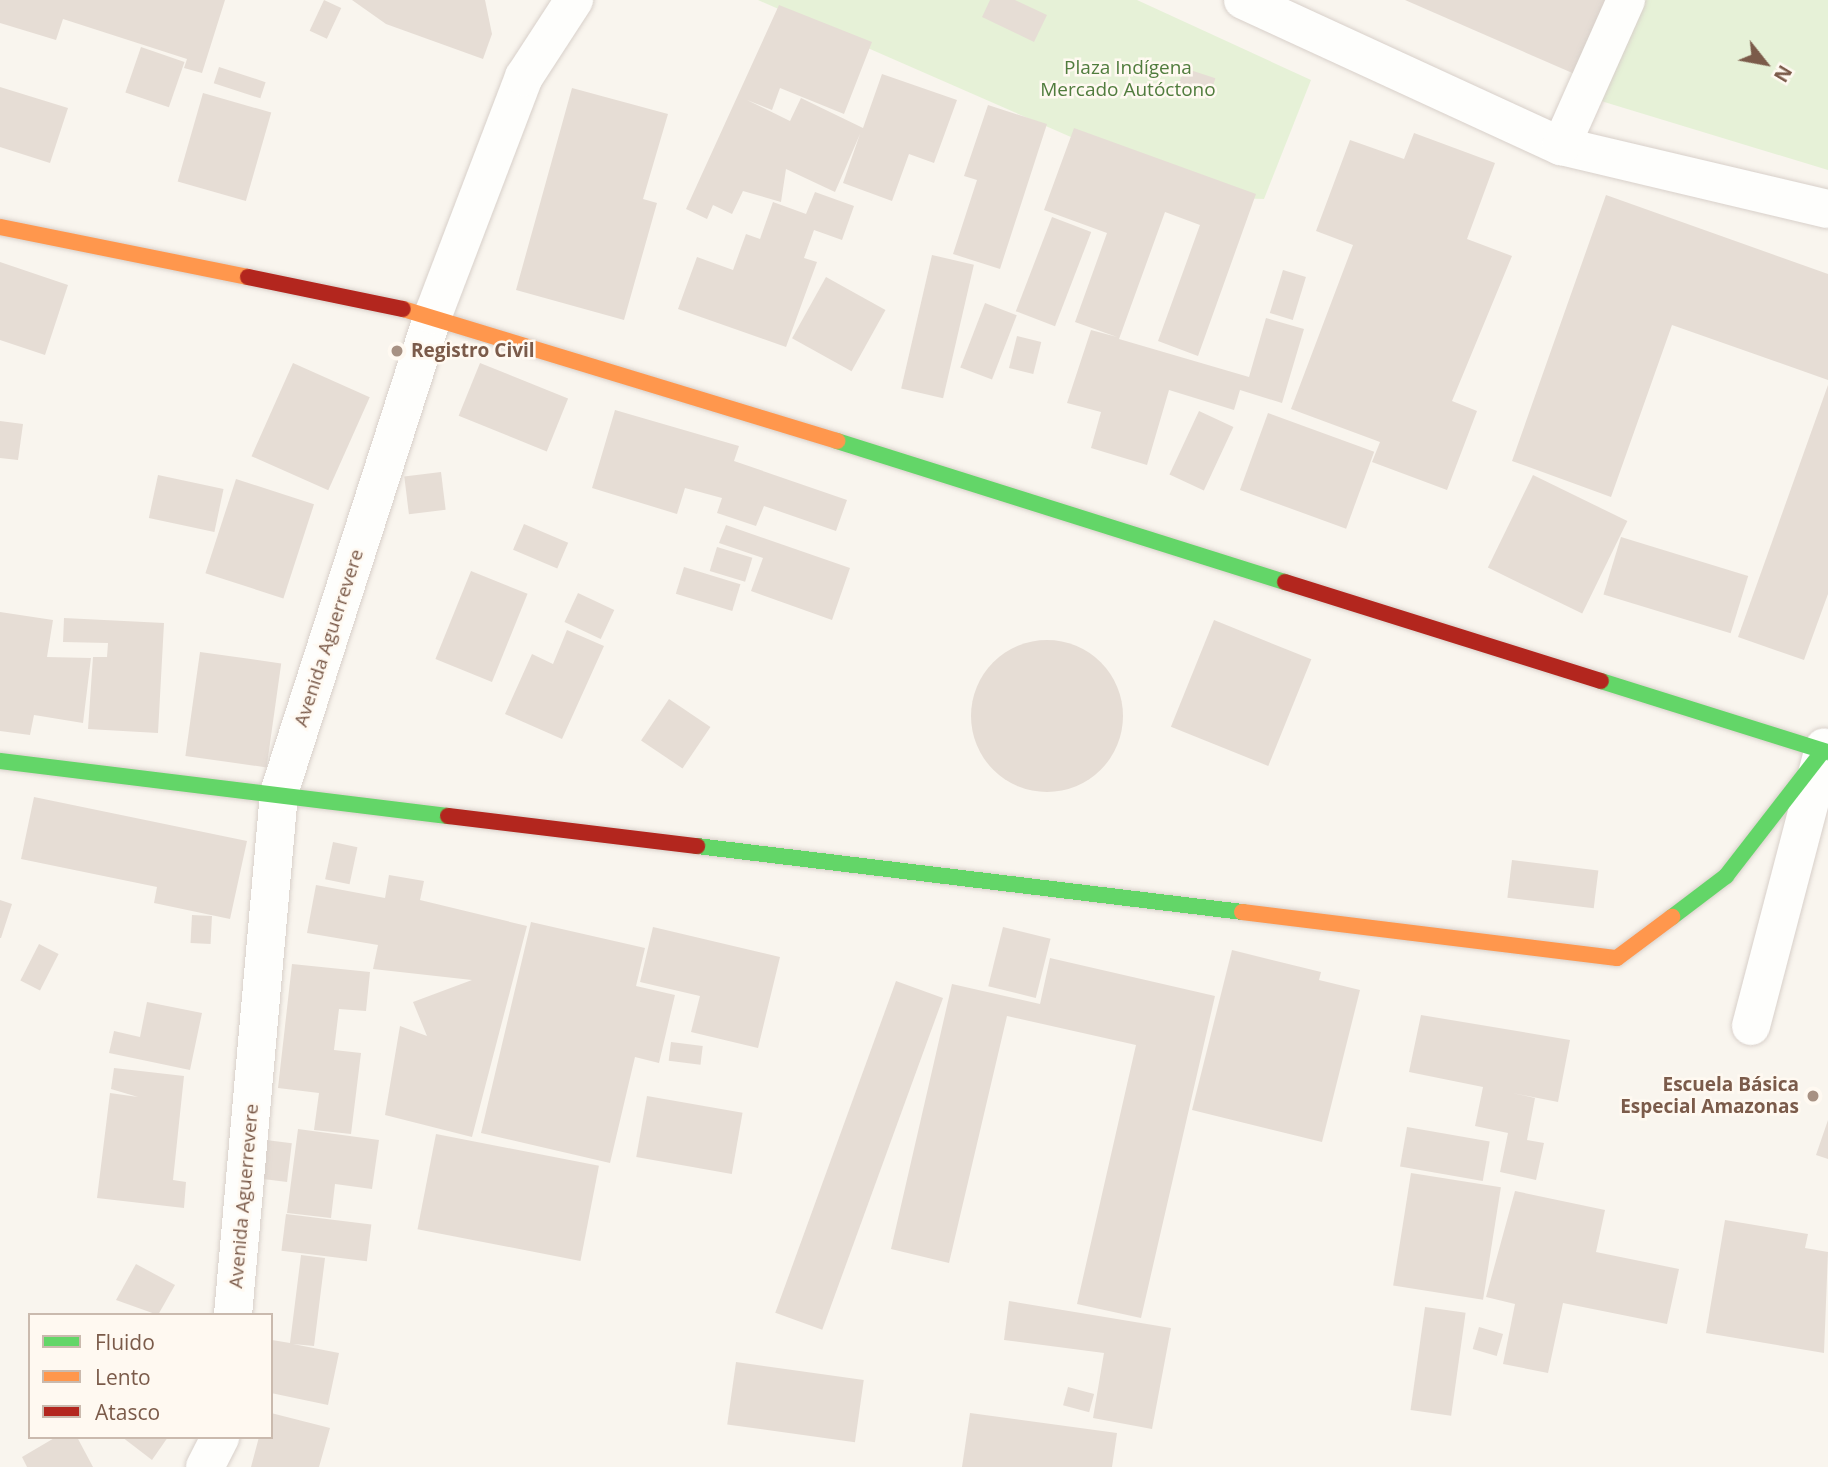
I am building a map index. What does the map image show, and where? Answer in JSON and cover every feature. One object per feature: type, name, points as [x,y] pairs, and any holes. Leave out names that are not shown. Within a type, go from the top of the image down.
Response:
[{"type":"street","name":"Avenida Aguerrevere","points":[[233,1313],[279,793],[433,316],[524,77],[573,0]]},
{"type":"street","points":[[1243,0],[1561,146],[1828,209]]},
{"type":"street","points":[[1561,146],[1626,0]]},
{"type":"street","points":[[0,227],[433,316],[1826,746]]},
{"type":"street","points":[[0,761],[1617,958],[1726,876],[1826,746]]},
{"type":"street","points":[[1751,1026],[1826,746]]},
{"type":"street","points":[[205,1467],[219,1439]]},
{"type":"green space","name":"Plaza Indígena Mercado Autóctono","points":[[758,0],[1137,0],[1311,80],[1264,199],[1208,197]]},
{"type":"green space","points":[[1645,0],[1828,0],[1828,170],[1601,101]]},
{"type":"building","points":[[0,0],[225,0],[202,73],[184,68],[187,59],[63,19],[56,40],[0,23]]},
{"type":"building","points":[[324,0],[341,8],[327,39],[310,31]]},
{"type":"building","points":[[352,0],[485,0],[492,34],[483,59],[386,24]]},
{"type":"building","points":[[990,0],[1015,0],[1047,15],[1034,42],[982,17]]},
{"type":"building","points":[[1405,0],[1610,0],[1577,75]]},
{"type":"building","points":[[779,5],[872,42],[844,114],[780,88],[772,110],[747,100],[790,121],[801,98],[863,128],[882,74],[957,100],[934,163],[909,154],[892,201],[843,183],[860,134],[835,192],[786,169],[781,202],[743,191],[732,214],[713,205],[707,219],[686,209]]},
{"type":"building","points":[[141,47],[184,62],[169,107],[125,92]]},
{"type":"building","points":[[219,67],[266,82],[260,98],[214,83]]},
{"type":"building","points":[[1184,68],[1215,78],[1209,99],[1177,89]]},
{"type":"building","points":[[0,87],[68,108],[50,163],[0,147]]},
{"type":"building","points":[[572,88],[668,114],[643,199],[657,203],[624,320],[516,290]]},
{"type":"building","points":[[203,93],[271,113],[246,201],[178,181]]},
{"type":"building","points":[[988,105],[1047,124],[1000,269],[953,254],[977,180],[964,176]]},
{"type":"building","points":[[1074,128],[1256,194],[1198,356],[1158,341],[1200,225],[1165,212],[1119,339],[1249,377],[1266,318],[1304,329],[1282,403],[1240,390],[1234,410],[1169,390],[1147,465],[1091,448],[1101,412],[1067,403],[1091,330],[1117,337],[1075,322],[1107,233],[1044,210]]},
{"type":"building","points":[[1414,133],[1495,163],[1467,239],[1512,256],[1452,401],[1477,411],[1447,490],[1372,462],[1380,442],[1291,409],[1353,245],[1316,231],[1350,140],[1404,159]]},
{"type":"building","points":[[815,192],[854,206],[842,240],[814,230],[804,258],[817,262],[786,347],[678,309],[697,257],[733,270],[746,234],[760,239],[773,202],[806,214]]},
{"type":"building","points":[[1606,195],[1828,274],[1828,380],[1672,325],[1611,497],[1512,461]]},
{"type":"building","points":[[1052,217],[1091,232],[1055,326],[1016,311]]},
{"type":"building","points":[[932,255],[974,265],[943,398],[901,388]]},
{"type":"building","points":[[0,262],[68,285],[45,355],[0,340]]},
{"type":"building","points":[[1283,270],[1306,277],[1293,320],[1270,313]]},
{"type":"building","points":[[826,277],[885,310],[852,371],[792,338]]},
{"type":"building","points":[[985,303],[1017,315],[992,380],[960,367]]},
{"type":"building","points":[[1017,336],[1041,342],[1033,374],[1009,368]]},
{"type":"building","points":[[293,363],[370,397],[328,490],[252,456]]},
{"type":"building","points":[[480,363],[568,399],[547,451],[459,416]]},
{"type":"building","points":[[1828,385],[1828,594],[1804,660],[1738,637]]},
{"type":"building","points":[[615,410],[739,446],[734,461],[847,500],[836,531],[764,506],[756,526],[717,513],[722,498],[685,488],[677,514],[592,488]]},
{"type":"building","points":[[1199,411],[1233,427],[1204,491],[1169,474]]},
{"type":"building","points":[[1268,413],[1374,452],[1346,529],[1240,490]]},
{"type":"building","points":[[0,421],[23,424],[18,460],[0,458]]},
{"type":"building","points":[[441,472],[446,510],[409,514],[404,477]]},
{"type":"building","points":[[158,475],[224,489],[214,532],[149,518]]},
{"type":"building","points":[[1533,475],[1627,521],[1582,614],[1488,568]]},
{"type":"building","points":[[236,479],[314,504],[283,598],[205,573]]},
{"type":"building","points":[[524,524],[568,543],[557,569],[513,550]]},
{"type":"building","points":[[726,525],[850,568],[832,620],[751,591],[763,558],[719,543]]},
{"type":"building","points":[[1621,537],[1748,576],[1731,633],[1603,594]]},
{"type":"building","points":[[717,547],[752,558],[745,582],[710,571]]},
{"type":"building","points":[[684,567],[740,584],[732,611],[676,594]]},
{"type":"building","points":[[471,571],[528,594],[492,682],[435,659]]},
{"type":"building","points":[[578,593],[614,610],[601,639],[564,622]]},
{"type":"building","points":[[0,612],[53,620],[47,657],[91,658],[83,723],[34,715],[30,735],[0,731]]},
{"type":"building","points":[[64,618],[164,623],[158,733],[88,729],[93,657],[107,657],[108,643],[63,642]]},
{"type":"building","points":[[1214,620],[1311,659],[1268,766],[1171,727]]},
{"type":"building","points":[[567,630],[604,646],[562,739],[505,714],[532,654],[553,664]]},
{"type":"building","points":[[1047,640],[1076,646],[1101,662],[1117,687],[1123,716],[1117,745],[1101,770],[1076,786],[1047,792],[1018,786],[993,770],[977,745],[971,716],[977,687],[993,662],[1018,646]]},
{"type":"building","points":[[200,652],[281,663],[267,767],[185,756]]},
{"type":"building","points":[[669,699],[710,727],[682,768],[641,740]]},
{"type":"building","points":[[34,797],[247,841],[230,919],[154,903],[157,887],[21,859]]},
{"type":"building","points":[[333,842],[357,847],[350,884],[325,879]]},
{"type":"building","points":[[1512,860],[1598,871],[1594,908],[1507,898]]},
{"type":"building","points":[[389,875],[424,881],[420,900],[527,926],[472,1137],[385,1115],[400,1026],[427,1036],[413,1002],[472,980],[373,969],[378,945],[307,933],[316,885],[385,898]]},
{"type":"building","points":[[0,900],[12,904],[1,938],[0,938]]},
{"type":"building","points":[[192,915],[212,916],[211,944],[191,943]]},
{"type":"building","points":[[531,922],[645,948],[636,986],[675,995],[659,1063],[635,1057],[610,1163],[481,1133]]},
{"type":"building","points":[[653,927],[780,957],[758,1048],[691,1032],[700,996],[640,982]]},
{"type":"building","points":[[1003,927],[1051,939],[1036,998],[988,986]]},
{"type":"building","points":[[39,944],[59,954],[40,991],[20,981]]},
{"type":"building","points":[[1232,950],[1321,972],[1319,980],[1360,990],[1322,1142],[1192,1110]]},
{"type":"building","points":[[1050,958],[1215,996],[1141,1318],[1077,1304],[1136,1045],[1007,1016],[949,1263],[891,1249],[952,984],[1040,1004]]},
{"type":"building","points":[[292,964],[370,972],[366,1011],[339,1009],[334,1050],[361,1053],[351,1134],[314,1130],[319,1093],[278,1088]]},
{"type":"building","points":[[896,981],[943,998],[822,1330],[775,1313]]},
{"type":"building","points":[[147,1002],[202,1013],[190,1070],[109,1053],[114,1031],[140,1037]]},
{"type":"building","points":[[1421,1015],[1570,1040],[1558,1102],[1512,1093],[1535,1098],[1527,1140],[1544,1143],[1536,1180],[1500,1172],[1508,1133],[1475,1126],[1483,1087],[1409,1072]]},
{"type":"building","points":[[671,1042],[703,1046],[700,1065],[669,1061]]},
{"type":"building","points":[[114,1068],[184,1076],[173,1180],[186,1182],[184,1208],[97,1198],[110,1093],[138,1097],[111,1089]]},
{"type":"building","points":[[647,1096],[743,1113],[732,1174],[636,1157]]},
{"type":"building","points":[[1828,1120],[1828,1159],[1816,1155]]},
{"type":"building","points":[[1407,1127],[1490,1142],[1483,1181],[1400,1166]]},
{"type":"building","points":[[298,1129],[379,1140],[372,1189],[335,1184],[331,1218],[287,1213]]},
{"type":"building","points":[[436,1134],[599,1166],[580,1261],[417,1229]]},
{"type":"building","points":[[266,1140],[292,1143],[287,1182],[261,1179]]},
{"type":"building","points":[[1411,1173],[1501,1187],[1483,1300],[1393,1286]]},
{"type":"building","points":[[1515,1191],[1605,1210],[1596,1252],[1679,1269],[1667,1324],[1563,1303],[1548,1373],[1503,1364],[1515,1304],[1486,1297]]},
{"type":"building","points":[[286,1214],[371,1224],[367,1261],[281,1251]]},
{"type":"building","points":[[1725,1220],[1808,1234],[1805,1248],[1828,1252],[1824,1353],[1706,1333]]},
{"type":"building","points":[[301,1255],[325,1258],[314,1346],[293,1344],[339,1353],[328,1405],[273,1393],[273,1340],[290,1343]]},
{"type":"building","points":[[136,1264],[175,1285],[159,1313],[116,1300]]},
{"type":"building","points":[[1009,1301],[1171,1328],[1152,1429],[1093,1418],[1104,1353],[1004,1340]]},
{"type":"building","points":[[1425,1307],[1466,1313],[1451,1416],[1411,1410]]},
{"type":"building","points":[[1479,1327],[1503,1334],[1497,1356],[1473,1349]]},
{"type":"building","points":[[736,1362],[864,1380],[855,1442],[727,1424]]},
{"type":"building","points":[[1068,1387],[1094,1394],[1089,1412],[1063,1405]]},
{"type":"building","points":[[970,1413],[1117,1433],[1112,1467],[962,1467]]},
{"type":"building","points":[[273,1414],[330,1428],[319,1467],[251,1467],[258,1439],[273,1439]]},
{"type":"building","points":[[53,1439],[78,1439],[93,1467],[27,1467],[22,1457]]},
{"type":"building","points":[[125,1439],[167,1439],[152,1460]]},
{"type":"traffic: fast","points":[[837,441],[1285,582]]},
{"type":"traffic: fast","points":[[1601,681],[1828,752]]},
{"type":"traffic: fast","points":[[1672,917],[1726,876],[1823,751]]},
{"type":"traffic: fast","points":[[0,761],[448,816]]},
{"type":"traffic: fast","points":[[697,846],[1242,912]]},
{"type":"traffic: slow","points":[[0,227],[248,277]]},
{"type":"traffic: slow","points":[[403,309],[837,441]]},
{"type":"traffic: slow","points":[[1242,912],[1617,958],[1672,917]]},
{"type":"traffic: jam","points":[[248,277],[403,309]]},
{"type":"traffic: jam","points":[[1285,582],[1601,681]]},
{"type":"traffic: jam","points":[[448,816],[697,846]]},
{"type":"place","name":"Registro Civil","points":[[397,351]]},
{"type":"place","name":"Escuela Básica Especial Amazonas","points":[[1813,1096]]}]
